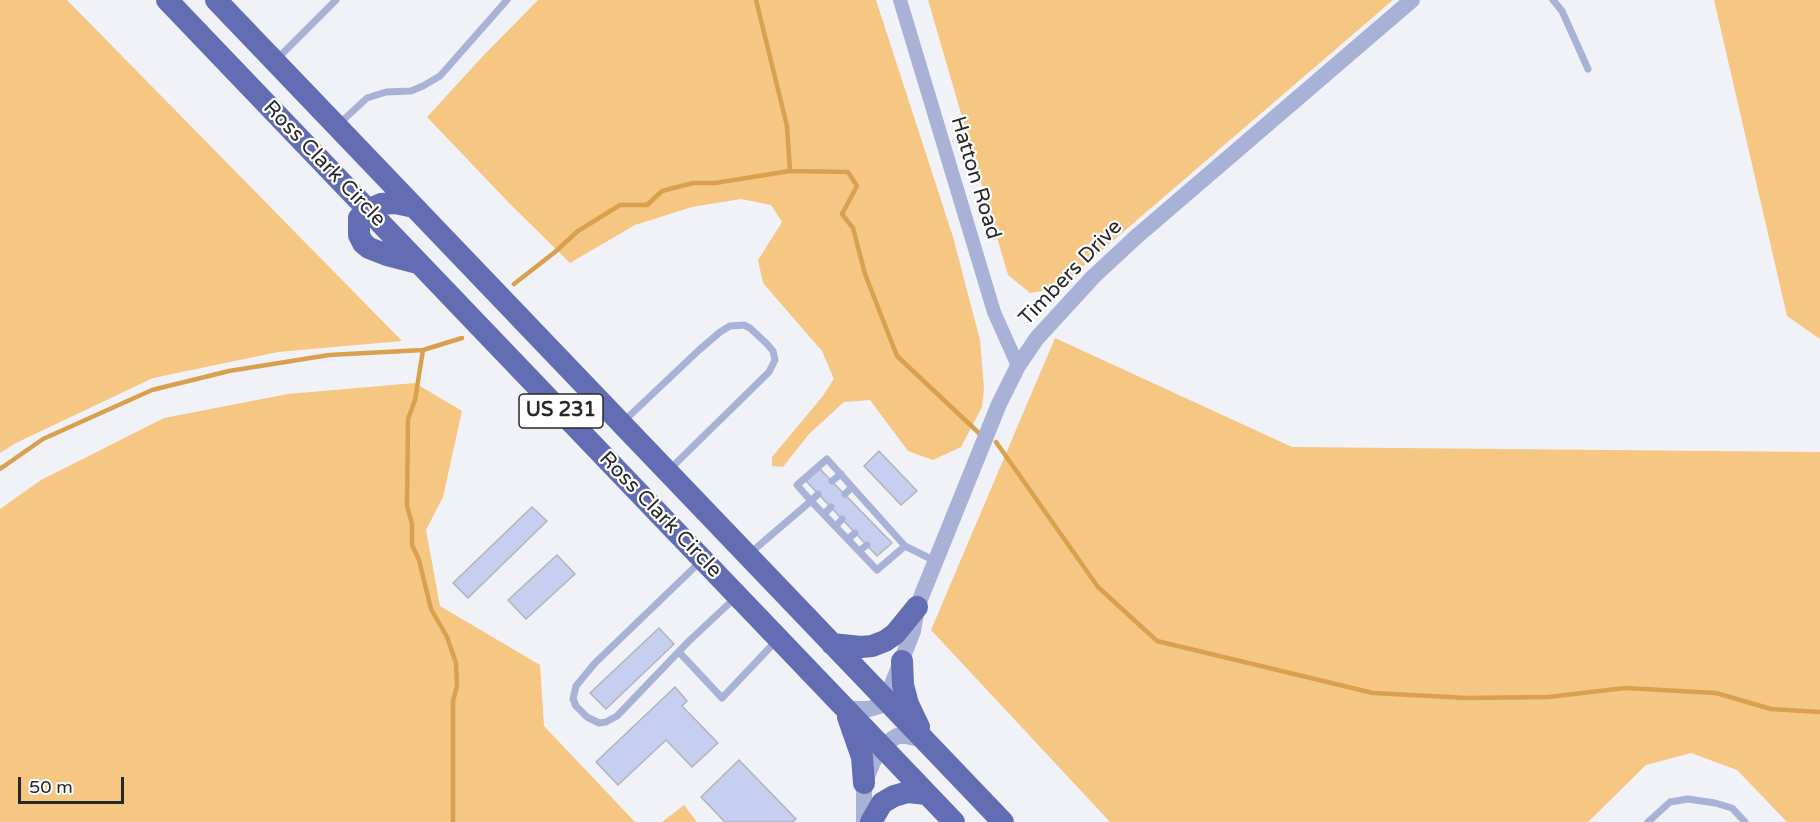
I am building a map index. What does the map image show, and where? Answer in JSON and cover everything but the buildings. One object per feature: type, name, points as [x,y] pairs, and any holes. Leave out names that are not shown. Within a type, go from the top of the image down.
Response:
[{"type":"highway","name":"Ross Clark Circle","points":[[167,0],[954,822]]},
{"type":"highway","name":"Ross Clark Circle","points":[[220,1],[1003,822]]},
{"type":"highway","points":[[195,29],[220,1]]},
{"type":"highway","points":[[368,210],[381,204],[395,203],[414,207]]},
{"type":"highway","points":[[832,644],[861,647],[885,641],[895,634],[917,606]]},
{"type":"highway","points":[[902,661],[903,685],[908,704],[924,740]]},
{"type":"highway","points":[[846,709],[862,758],[864,783]]},
{"type":"highway","points":[[871,822],[882,803],[894,796],[908,792],[927,794]]},
{"type":"street","name":"Hatton Road","points":[[900,0],[994,312],[1018,366]]},
{"type":"street","name":"Timbers Drive","points":[[886,700],[912,631],[917,606],[999,404],[1018,366],[1037,338],[1110,261],[1412,0]]},
{"type":"street","points":[[846,709],[869,709],[879,706],[886,700]]},
{"type":"street","points":[[864,822],[864,783],[882,746],[897,736],[924,740]]},
{"type":"lane","points":[[275,61],[336,0]]},
{"type":"lane","points":[[338,126],[366,98],[386,92],[411,91],[440,75],[507,0]]},
{"type":"lane","points":[[1553,0],[1562,11],[1588,69]]},
{"type":"lane","points":[[621,423],[698,351],[730,326],[744,325],[766,343],[773,351],[775,360],[770,372],[667,471]]},
{"type":"lane","points":[[904,546],[877,570],[797,485],[827,459],[876,513],[885,530],[904,546],[935,561]]},
{"type":"lane","points":[[832,481],[841,474]]},
{"type":"lane","points":[[845,494],[852,487]]},
{"type":"lane","points":[[747,555],[818,494]]},
{"type":"lane","points":[[856,506],[863,499]]},
{"type":"lane","points":[[824,514],[831,507]]},
{"type":"lane","points":[[869,519],[876,513]]},
{"type":"lane","points":[[836,526],[842,519]]},
{"type":"lane","points":[[848,539],[855,533]]},
{"type":"lane","points":[[859,551],[867,545]]},
{"type":"lane","points":[[703,559],[595,663],[576,686],[573,699],[576,706],[587,717],[599,723],[617,716],[738,596]]},
{"type":"lane","points":[[679,652],[722,698],[778,639]]},
{"type":"lane","points":[[1648,822],[1670,802],[1688,800],[1715,802],[1732,808],[1744,822]]},
{"type":"shaded area","points":[[0,0],[67,0],[402,341],[278,352],[153,378],[16,443],[0,453]]},
{"type":"shaded area","points":[[538,0],[876,0],[953,237],[980,340],[984,388],[982,407],[961,447],[933,460],[908,451],[870,400],[844,402],[809,434],[783,467],[772,466],[772,457],[822,397],[834,379],[822,351],[763,283],[758,260],[782,222],[771,205],[741,199],[692,207],[635,225],[570,263],[427,117]]},
{"type":"shaded area","points":[[928,0],[1393,0],[1058,288],[1030,293],[1008,275]]},
{"type":"shaded area","points":[[1714,0],[1820,0],[1820,339],[1787,316]]},
{"type":"shaded area","points":[[1055,338],[1292,447],[1820,452],[1820,822],[1787,822],[1737,770],[1691,753],[1646,765],[1588,822],[1110,822],[931,630]]},
{"type":"shaded area","points":[[415,383],[462,411],[443,497],[426,530],[440,606],[540,665],[544,726],[635,822],[0,822],[0,509],[41,480],[164,418],[288,394]]},
{"type":"shaded area","points":[[684,805],[697,822],[662,822]]},
{"type":"waterway","points":[[756,0],[787,126],[790,171]]},
{"type":"waterway","points":[[514,284],[578,231],[620,205],[647,205],[662,191],[693,183],[715,183],[790,171],[848,172],[857,186],[842,214],[853,228],[865,274],[897,356],[981,435]]},
{"type":"waterway","points":[[0,469],[43,439],[152,390],[229,371],[329,355],[423,350],[462,338]]},
{"type":"waterway","points":[[423,350],[415,400],[408,419],[407,506],[412,524],[412,545],[419,560],[431,609],[447,637],[456,663],[457,686],[453,701],[453,822]]},
{"type":"waterway","points":[[996,442],[1098,587],[1157,641],[1373,693],[1467,698],[1548,697],[1625,688],[1716,693],[1771,709],[1820,712]]}]
